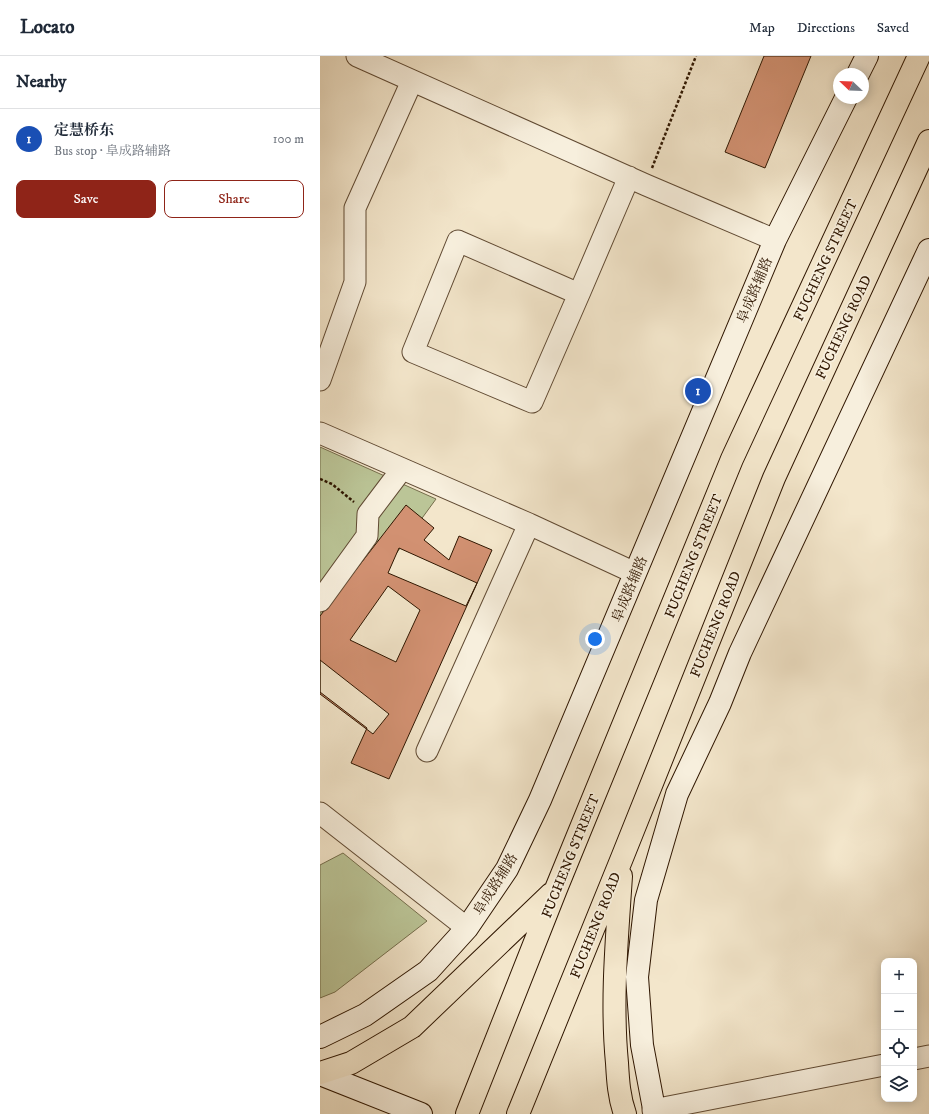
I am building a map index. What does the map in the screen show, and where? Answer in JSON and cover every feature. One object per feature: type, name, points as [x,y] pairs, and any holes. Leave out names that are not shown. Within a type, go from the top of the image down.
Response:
[{"type":"highway","name":"FUCHENG STREET","points":[[467,1114],[556,890],[732,459],[919,56]]},
{"type":"highway","name":"FUCHENG ROAD","points":[[518,1114],[774,478],[929,141]]},
{"type":"highway","points":[[622,858],[615,974],[614,1038],[622,1106]]},
{"type":"highway","points":[[320,1074],[351,1063],[412,1027],[556,890]]},
{"type":"main road","points":[[861,68],[867,56]]},
{"type":"main road","name":"阜成路辅路","points":[[320,1037],[365,1015],[428,971],[467,928],[507,869],[540,800],[775,240],[843,104]]},
{"type":"main road","points":[[654,1112],[642,1045],[637,977],[646,900],[677,794],[720,703],[740,653],[923,278],[929,250]]},
{"type":"main road","points":[[320,1074],[421,1114]]},
{"type":"street","points":[[357,56],[637,181],[775,240]]},
{"type":"street","points":[[320,380],[355,282],[355,208],[412,81]]},
{"type":"street","points":[[579,294],[458,241],[413,352],[532,402],[579,294],[637,181]]},
{"type":"street","points":[[320,433],[529,524],[635,573]]},
{"type":"street","points":[[320,601],[367,536],[368,514],[402,469]]},
{"type":"street","points":[[427,751],[529,524]]},
{"type":"street","points":[[320,813],[467,928]]},
{"type":"street","points":[[917,1058],[929,1056]]},
{"type":"street","points":[[654,1112],[881,1066]]},
{"type":"path","points":[[637,181],[696,56]]},
{"type":"path","points":[[320,479],[332,484],[368,514]]},
{"type":"green space","points":[[320,447],[436,499],[320,658]]},
{"type":"green space","points":[[343,853],[427,921],[335,992],[320,998],[320,865]]},
{"type":"building","points":[[764,56],[811,56],[765,168],[725,152]]},
{"type":"building","points":[[406,505],[434,528],[424,540],[449,560],[459,536],[492,550],[389,779],[351,763],[367,728],[320,692],[320,616]],"holes":[[[388,586],[420,610],[396,662],[350,640]]]},
{"type":"building","points":[[399,548],[477,583],[466,606],[388,573]]},
{"type":"building","points":[[320,660],[389,714],[373,734],[320,694]]},
{"type":"place","name":"定慧桥东","points":[[698,391]]}]
